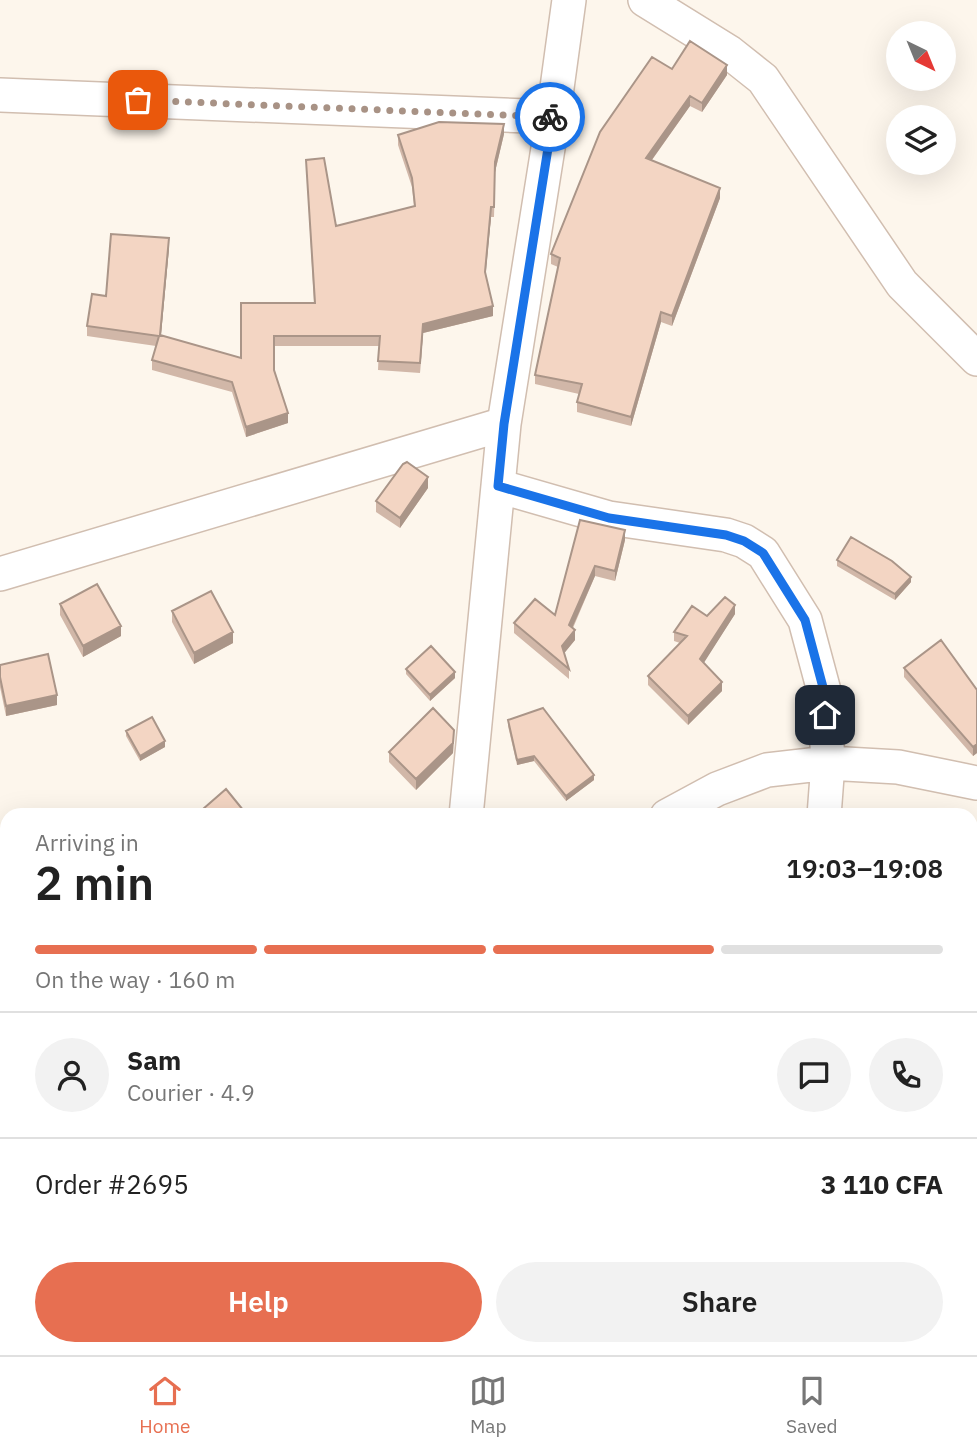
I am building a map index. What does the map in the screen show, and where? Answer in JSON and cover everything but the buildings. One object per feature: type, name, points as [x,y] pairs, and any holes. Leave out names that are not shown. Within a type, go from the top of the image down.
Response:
[{"type":"street","points":[[467,808],[504,424],[569,0]]},
{"type":"street","points":[[645,0],[729,52],[763,79],[902,284],[977,359]]},
{"type":"street","points":[[0,95],[553,117]]},
{"type":"street","points":[[0,575],[504,424]]},
{"type":"street","points":[[498,486],[609,518],[726,535],[744,541],[763,553],[805,620],[824,691],[828,763],[825,808]]},
{"type":"street","points":[[682,808],[717,789],[767,770],[828,763],[898,767],[977,783]]},
{"type":"way so far","points":[[138,100],[550,117]]},
{"type":"route","points":[[550,117],[553,117],[504,424],[498,486],[609,518],[726,535],[744,541],[763,553],[805,620],[824,691],[825,715]]}]
